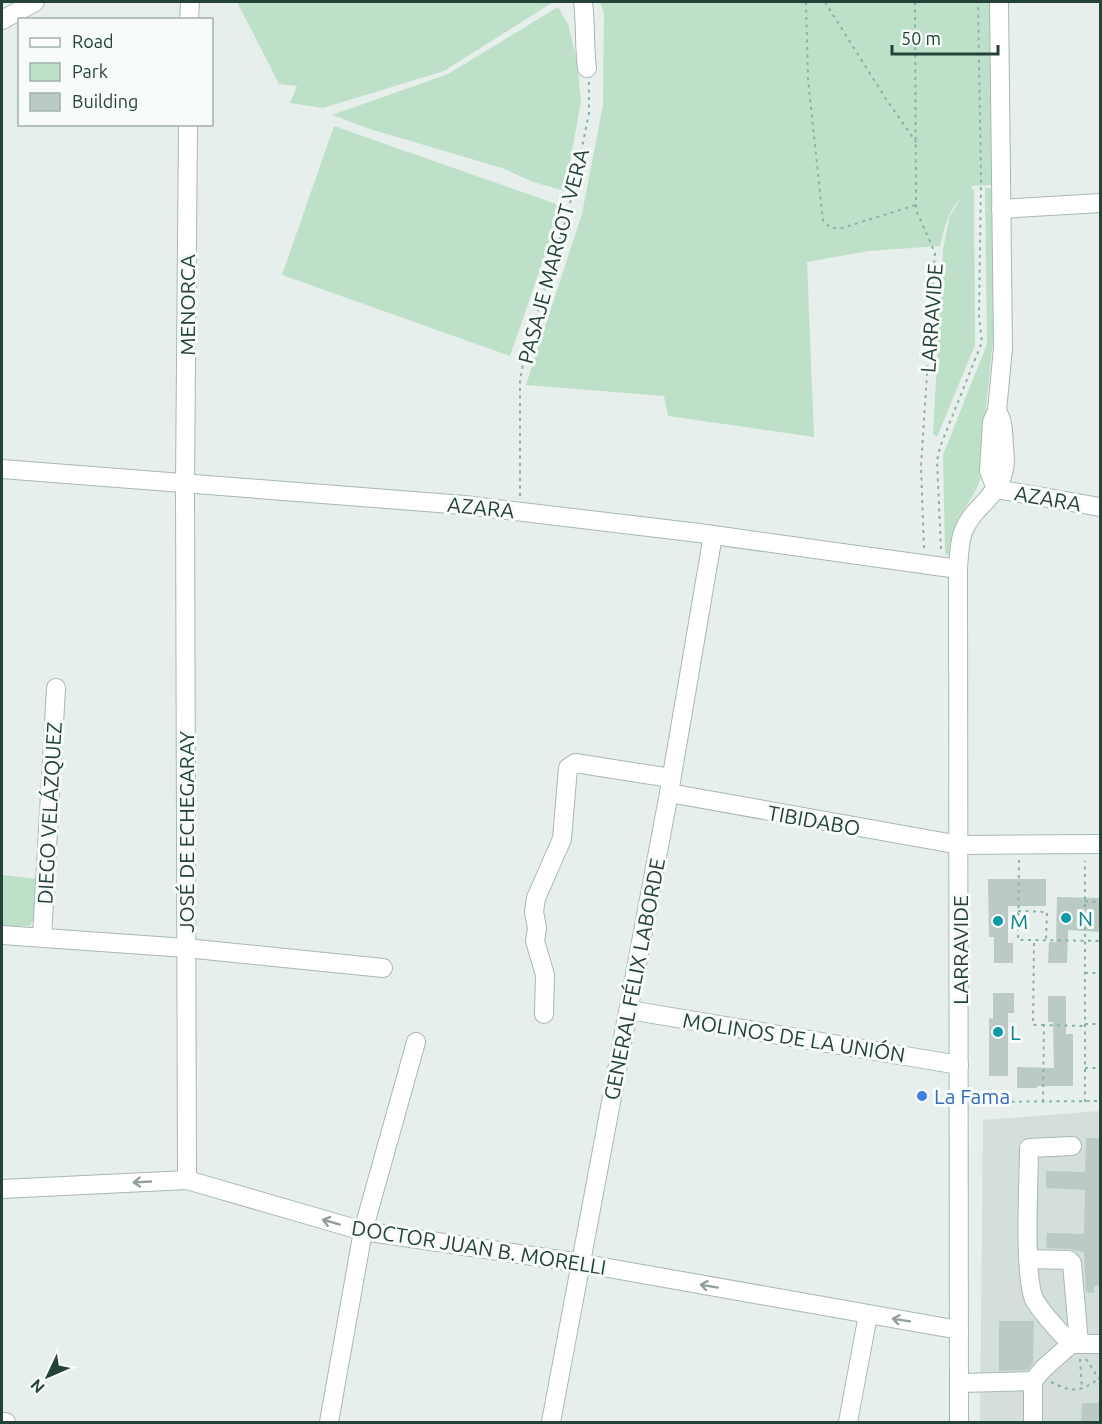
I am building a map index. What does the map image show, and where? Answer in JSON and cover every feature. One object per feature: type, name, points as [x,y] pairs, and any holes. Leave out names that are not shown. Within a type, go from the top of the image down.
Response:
[{"type":"street","points":[[2,20],[35,2]]},
{"type":"street","points":[[189,18],[190,2]]},
{"type":"street","points":[[583,2],[586,27],[586,68]]},
{"type":"street","name":"LARRAVIDE","points":[[959,1422],[960,845],[941,567],[960,546],[963,531],[975,512],[996,489],[1004,466],[1002,420],[998,411],[1003,348],[999,2]]},
{"type":"street","name":"MENORCA","points":[[184,485],[188,126]]},
{"type":"street","points":[[1001,209],[1101,203]]},
{"type":"street","name":"AZARA","points":[[2,470],[465,505],[713,535],[941,567]]},
{"type":"street","name":"JOSÉ DE ECHEGARAY","points":[[184,485],[187,1180]]},
{"type":"street","name":"AZARA","points":[[996,489],[1101,507]]},
{"type":"street","name":"GENERAL FÉLIX LABORDE","points":[[551,1422],[670,786],[713,535]]},
{"type":"street","name":"DIEGO VELÁZQUEZ","points":[[42,938],[56,688]]},
{"type":"street","name":"TIBIDABO","points":[[544,1014],[545,975],[535,941],[537,928],[534,912],[536,898],[562,839],[568,768],[575,763],[670,786],[960,845],[1093,844]]},
{"type":"street","points":[[2,935],[186,948],[383,969]]},
{"type":"street","name":"MOLINOS DE LA UNIÓN","points":[[629,1010],[959,1065]]},
{"type":"street","points":[[329,1422],[363,1231],[416,1042]]},
{"type":"street","points":[[1072,1146],[1029,1148],[1029,1259],[1034,1299],[1053,1326],[1077,1346]]},
{"type":"street","name":"DOCTOR JUAN B. MORELLI","points":[[2,1189],[187,1180],[363,1231],[580,1263],[959,1330]]},
{"type":"street","points":[[1029,1259],[1069,1260],[1073,1268],[1077,1346]]},
{"type":"street","points":[[848,1422],[868,1315]]},
{"type":"street","points":[[960,1383],[1035,1378],[1077,1346],[1101,1344]]},
{"type":"street","points":[[1033,1422],[1035,1378]]},
{"type":"path","points":[[806,2],[808,79],[823,221],[831,228],[842,228],[916,205]]},
{"type":"path","points":[[825,2],[916,142]]},
{"type":"path","name":"LARRAVIDE","points":[[915,2],[916,205],[917,214],[934,253],[921,466],[941,567]]},
{"type":"path","points":[[941,567],[937,461],[940,447],[982,342],[979,317],[981,178],[978,2]]},
{"type":"path","name":"PASAJE MARGOT VERA","points":[[521,511],[519,486],[520,380],[526,350],[567,216],[585,136],[590,88],[586,68]]},
{"type":"path","points":[[1085,1101],[1085,902],[1093,844]]},
{"type":"path","points":[[1019,845],[1018,940],[1101,941]]},
{"type":"path","points":[[1085,902],[1101,902]]},
{"type":"path","points":[[1018,911],[1047,912],[1046,940]]},
{"type":"path","points":[[1034,940],[1033,1025],[1101,1024]]},
{"type":"path","points":[[1085,973],[1101,973]]},
{"type":"path","points":[[1043,1102],[1044,1025]]},
{"type":"path","points":[[1085,1068],[1101,1068]]},
{"type":"path","points":[[960,1101],[1101,1101]]},
{"type":"path","points":[[1035,1378],[1066,1390],[1082,1389],[1100,1379],[1077,1346]]},
{"type":"path","points":[[1077,1346],[1082,1389]]},
{"type":"shaded area","points":[[1100,1111],[1100,1422],[980,1422],[983,1120]]},
{"type":"green space","points":[[237,2],[553,2],[444,71],[323,108],[290,103],[297,86],[279,84]]},
{"type":"green space","points":[[600,2],[990,2],[992,185],[971,188],[974,190],[975,345],[937,437],[933,434],[943,250],[949,218],[961,198],[956,204],[950,215],[945,226],[940,246],[868,251],[807,262],[814,437],[668,416],[664,396],[526,385],[582,214],[603,105],[604,13]]},
{"type":"green space","points":[[558,7],[568,24],[577,61],[581,101],[565,191],[533,182],[502,168],[373,130],[332,115],[448,74]]},
{"type":"green space","points":[[334,126],[562,206],[510,356],[282,275]]},
{"type":"green space","points":[[985,188],[992,188],[995,322],[983,436],[983,471],[977,488],[955,525],[948,555],[945,554],[943,455],[987,344]]},
{"type":"green space","points":[[2,875],[39,879],[35,917],[30,926],[2,926]]},
{"type":"building","points":[[988,879],[1046,879],[1046,906],[1008,906],[1008,943],[1013,943],[1013,963],[994,963],[994,937],[989,937]]},
{"type":"building","points":[[1057,897],[1101,898],[1101,932],[1068,930],[1067,963],[1048,963],[1049,942],[1056,942]]},
{"type":"building","name":"L","points":[[993,993],[1014,993],[1014,1013],[1008,1013],[1008,1076],[989,1076],[989,1018],[993,1019]]},
{"type":"building","points":[[1048,996],[1066,996],[1066,1034],[1073,1034],[1073,1086],[1017,1088],[1017,1067],[1054,1068],[1053,1022],[1048,1022]]},
{"type":"building","points":[[1086,1138],[1101,1138],[1101,1286],[1094,1286],[1094,1293],[1086,1292],[1084,1252],[1046,1248],[1047,1233],[1084,1234],[1085,1190],[1046,1188],[1046,1171],[1085,1172]]},
{"type":"building","points":[[999,1321],[1034,1321],[1033,1363],[1028,1370],[999,1371]]},
{"type":"building","points":[[1082,1403],[1101,1403],[1101,1422],[1081,1422]]},
{"type":"place","name":"N","points":[[1066,918]]},
{"type":"place","name":"M","points":[[998,921]]},
{"type":"place","name":"L","points":[[998,1032]]},
{"type":"place","name":"La Fama","points":[[922,1096]]}]
